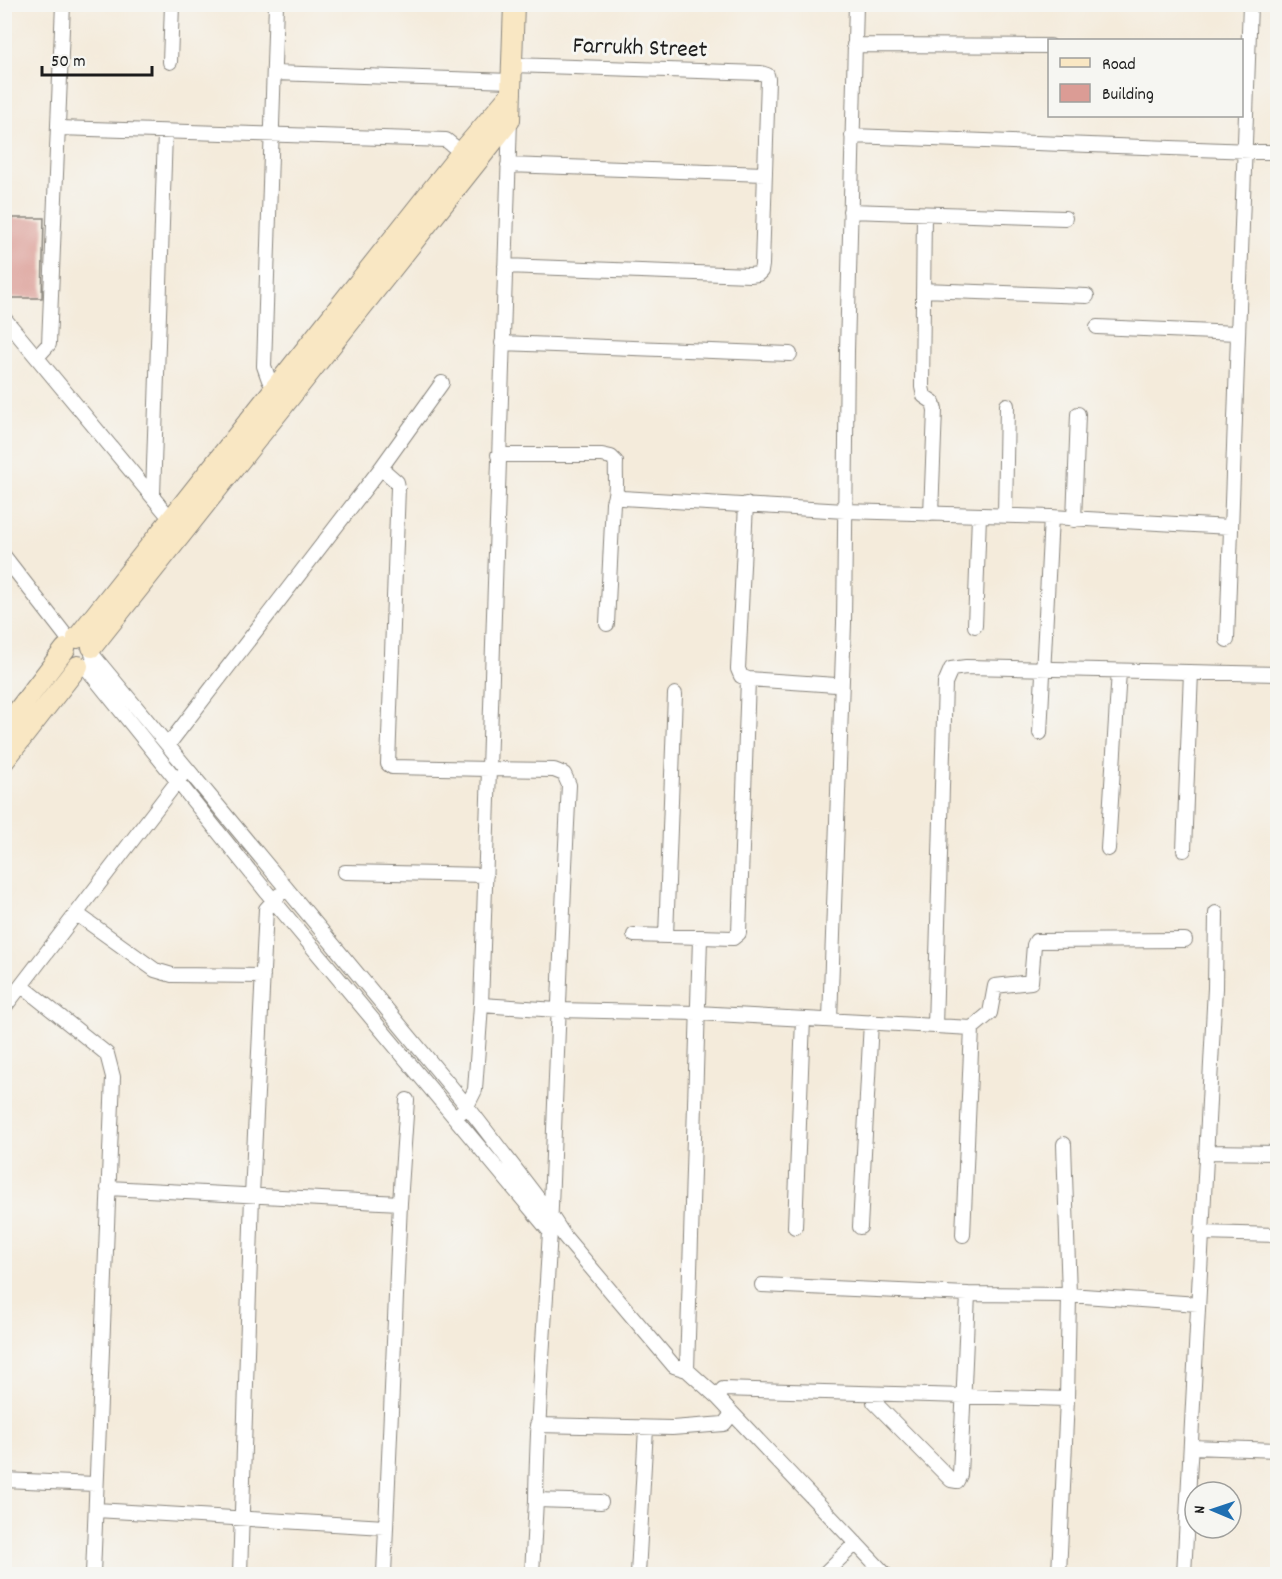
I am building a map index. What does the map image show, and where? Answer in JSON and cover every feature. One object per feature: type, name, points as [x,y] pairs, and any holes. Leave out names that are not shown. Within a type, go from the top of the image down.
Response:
[{"type":"street","points":[[38,356],[49,344],[63,4]]},
{"type":"street","points":[[170,62],[172,4]]},
{"type":"street","points":[[276,4],[264,366],[265,372],[281,394]]},
{"type":"street","points":[[456,1117],[467,1106],[475,1090],[481,1005],[514,4]]},
{"type":"street","points":[[830,1020],[844,623],[850,211],[856,4]]},
{"type":"street","points":[[1227,640],[1244,150],[1245,48],[1250,4]]},
{"type":"street","points":[[855,45],[1048,46]]},
{"type":"street","name":"Farrukh Street","points":[[274,73],[511,80],[750,72],[767,75],[765,174]]},
{"type":"street","points":[[468,159],[511,80]]},
{"type":"street","points":[[4,761],[80,651],[281,394],[468,159],[510,120]]},
{"type":"street","points":[[58,128],[446,140],[468,159]]},
{"type":"street","points":[[153,495],[165,133]]},
{"type":"street","points":[[852,136],[1278,152]]},
{"type":"street","points":[[505,266],[758,274],[762,265],[765,174],[508,165]]},
{"type":"street","points":[[850,211],[1065,218]]},
{"type":"street","points":[[924,214],[922,387],[924,396],[933,402],[935,410],[932,514]]},
{"type":"street","points":[[923,290],[1087,296]]},
{"type":"street","points":[[4,318],[38,356],[177,526]]},
{"type":"street","points":[[1097,327],[1237,333]]},
{"type":"street","points":[[502,343],[790,354]]},
{"type":"street","points":[[168,746],[381,468],[442,383]]},
{"type":"street","points":[[1005,516],[1008,405]]},
{"type":"street","points":[[1074,519],[1078,414]]},
{"type":"street","points":[[498,455],[611,457],[616,462],[607,624]]},
{"type":"street","points":[[381,468],[398,482],[388,764],[392,767],[554,770],[564,774],[569,785],[550,1214],[537,1425],[532,1575]]},
{"type":"street","points":[[616,494],[622,498],[845,511],[1230,527]]},
{"type":"street","points":[[746,504],[738,669],[741,676],[748,679],[836,685]]},
{"type":"street","points":[[975,626],[979,515]]},
{"type":"street","points":[[1040,733],[1051,518]]},
{"type":"street","points":[[4,556],[183,774],[286,888],[467,1106],[565,1237],[674,1366],[687,1370],[717,1397],[885,1575]]},
{"type":"street","points":[[80,651],[168,746],[183,774],[273,900],[456,1117],[549,1232],[565,1237]]},
{"type":"street","points":[[4,729],[80,651]]},
{"type":"street","points":[[935,1026],[945,683],[951,669],[966,667],[1278,674]]},
{"type":"street","points":[[1108,849],[1119,671]]},
{"type":"street","points":[[1185,850],[1191,672]]},
{"type":"street","points":[[634,935],[733,938],[739,933],[748,679]]},
{"type":"street","points":[[666,936],[675,694]]},
{"type":"street","points":[[4,1008],[183,774]]},
{"type":"street","points":[[345,872],[486,874]]},
{"type":"street","points":[[240,1575],[252,1196],[266,909],[286,888]]},
{"type":"street","points":[[1184,1575],[1216,913]]},
{"type":"street","points":[[77,914],[155,970],[172,975],[263,976]]},
{"type":"street","points":[[687,1370],[700,938]]},
{"type":"street","points":[[481,1005],[558,1010],[697,1013],[972,1028],[990,1013],[995,987],[1030,982],[1036,940],[1185,940]]},
{"type":"street","points":[[21,986],[107,1053],[113,1077],[93,1575]]},
{"type":"street","points":[[795,1227],[802,1019]]},
{"type":"street","points":[[860,1227],[871,1022]]},
{"type":"street","points":[[963,1235],[972,1028]]},
{"type":"street","points":[[384,1575],[400,1203],[407,1100]]},
{"type":"street","points":[[1059,1575],[1069,1295],[1064,1144]]},
{"type":"street","points":[[1206,1152],[1278,1153]]},
{"type":"street","points":[[108,1188],[400,1203]]},
{"type":"street","points":[[1201,1233],[1278,1235]]},
{"type":"street","points":[[762,1285],[969,1294],[1069,1295],[1198,1304]]},
{"type":"street","points":[[874,1394],[874,1402],[951,1480],[957,1481],[960,1475],[969,1294]]},
{"type":"street","points":[[717,1397],[723,1389],[1067,1399]]},
{"type":"street","points":[[537,1425],[646,1428],[724,1424],[732,1414]]},
{"type":"street","points":[[638,1575],[646,1428]]},
{"type":"street","points":[[1191,1447],[1278,1450]]},
{"type":"street","points":[[4,1480],[95,1484]]},
{"type":"street","points":[[536,1500],[601,1502]]},
{"type":"street","points":[[96,1510],[386,1527]]},
{"type":"street","points":[[824,1575],[856,1543]]},
{"type":"building","points":[[4,218],[44,218],[42,298],[4,298]]}]
